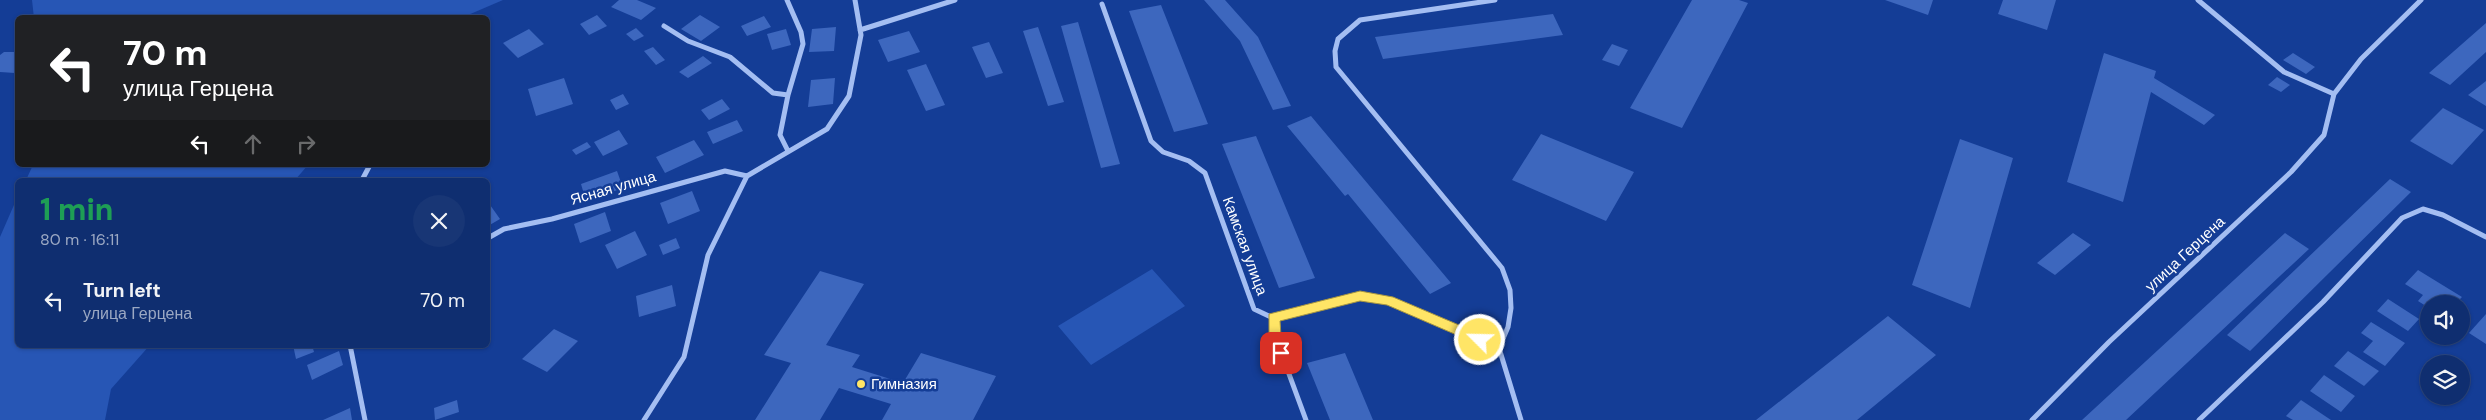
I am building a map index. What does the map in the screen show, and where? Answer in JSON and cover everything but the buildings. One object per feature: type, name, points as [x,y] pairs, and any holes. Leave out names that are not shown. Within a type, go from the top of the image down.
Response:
[{"type":"street","points":[[787,0],[801,32],[803,44],[788,95],[780,135],[788,152]]},
{"type":"street","points":[[644,420],[684,357],[708,255],[747,176],[826,129],[849,96],[861,35],[855,0]]},
{"type":"street","points":[[860,30],[955,0]]},
{"type":"street","points":[[1495,0],[1360,20],[1344,30],[1334,52],[1336,67],[1502,268],[1512,289],[1510,324],[1499,348],[1521,420]]},
{"type":"street","points":[[2198,0],[2284,72],[2334,94]]},
{"type":"street","name":"улица Герцена","points":[[2032,420],[2109,342],[2291,172],[2324,135],[2334,94],[2361,59],[2421,0]]},
{"type":"street","name":"Камская улица","points":[[1102,4],[1151,140],[1163,152],[1189,161],[1205,173],[1254,309],[1274,318]]},
{"type":"street","points":[[664,26],[688,41],[730,57],[773,93],[788,95]]},
{"type":"street","name":"Ясная улица","points":[[490,237],[504,229],[552,218],[724,171],[747,176]]},
{"type":"street","points":[[2199,420],[2323,302],[2402,218],[2423,209],[2443,215],[2486,237]]},
{"type":"street","points":[[1306,420],[1275,336],[1274,318],[1360,296],[1388,301],[1499,348]]},
{"type":"street","points":[[351,348],[365,420]]},
{"type":"shaded area","points":[[32,0],[503,0],[468,15],[34,15]]},
{"type":"shaded area","points":[[32,167],[306,167],[297,178],[27,178]]},
{"type":"shaded area","points":[[15,203],[15,348],[147,348],[111,389],[105,420],[0,420],[0,237]]},
{"type":"shaded area","points":[[1152,269],[1185,306],[1091,365],[1058,326]]},
{"type":"place","name":"Гимназия","points":[[861,384]]},
{"type":"route","points":[[1281,353],[1275,336],[1274,318],[1360,296],[1388,301],[1480,340]]}]
